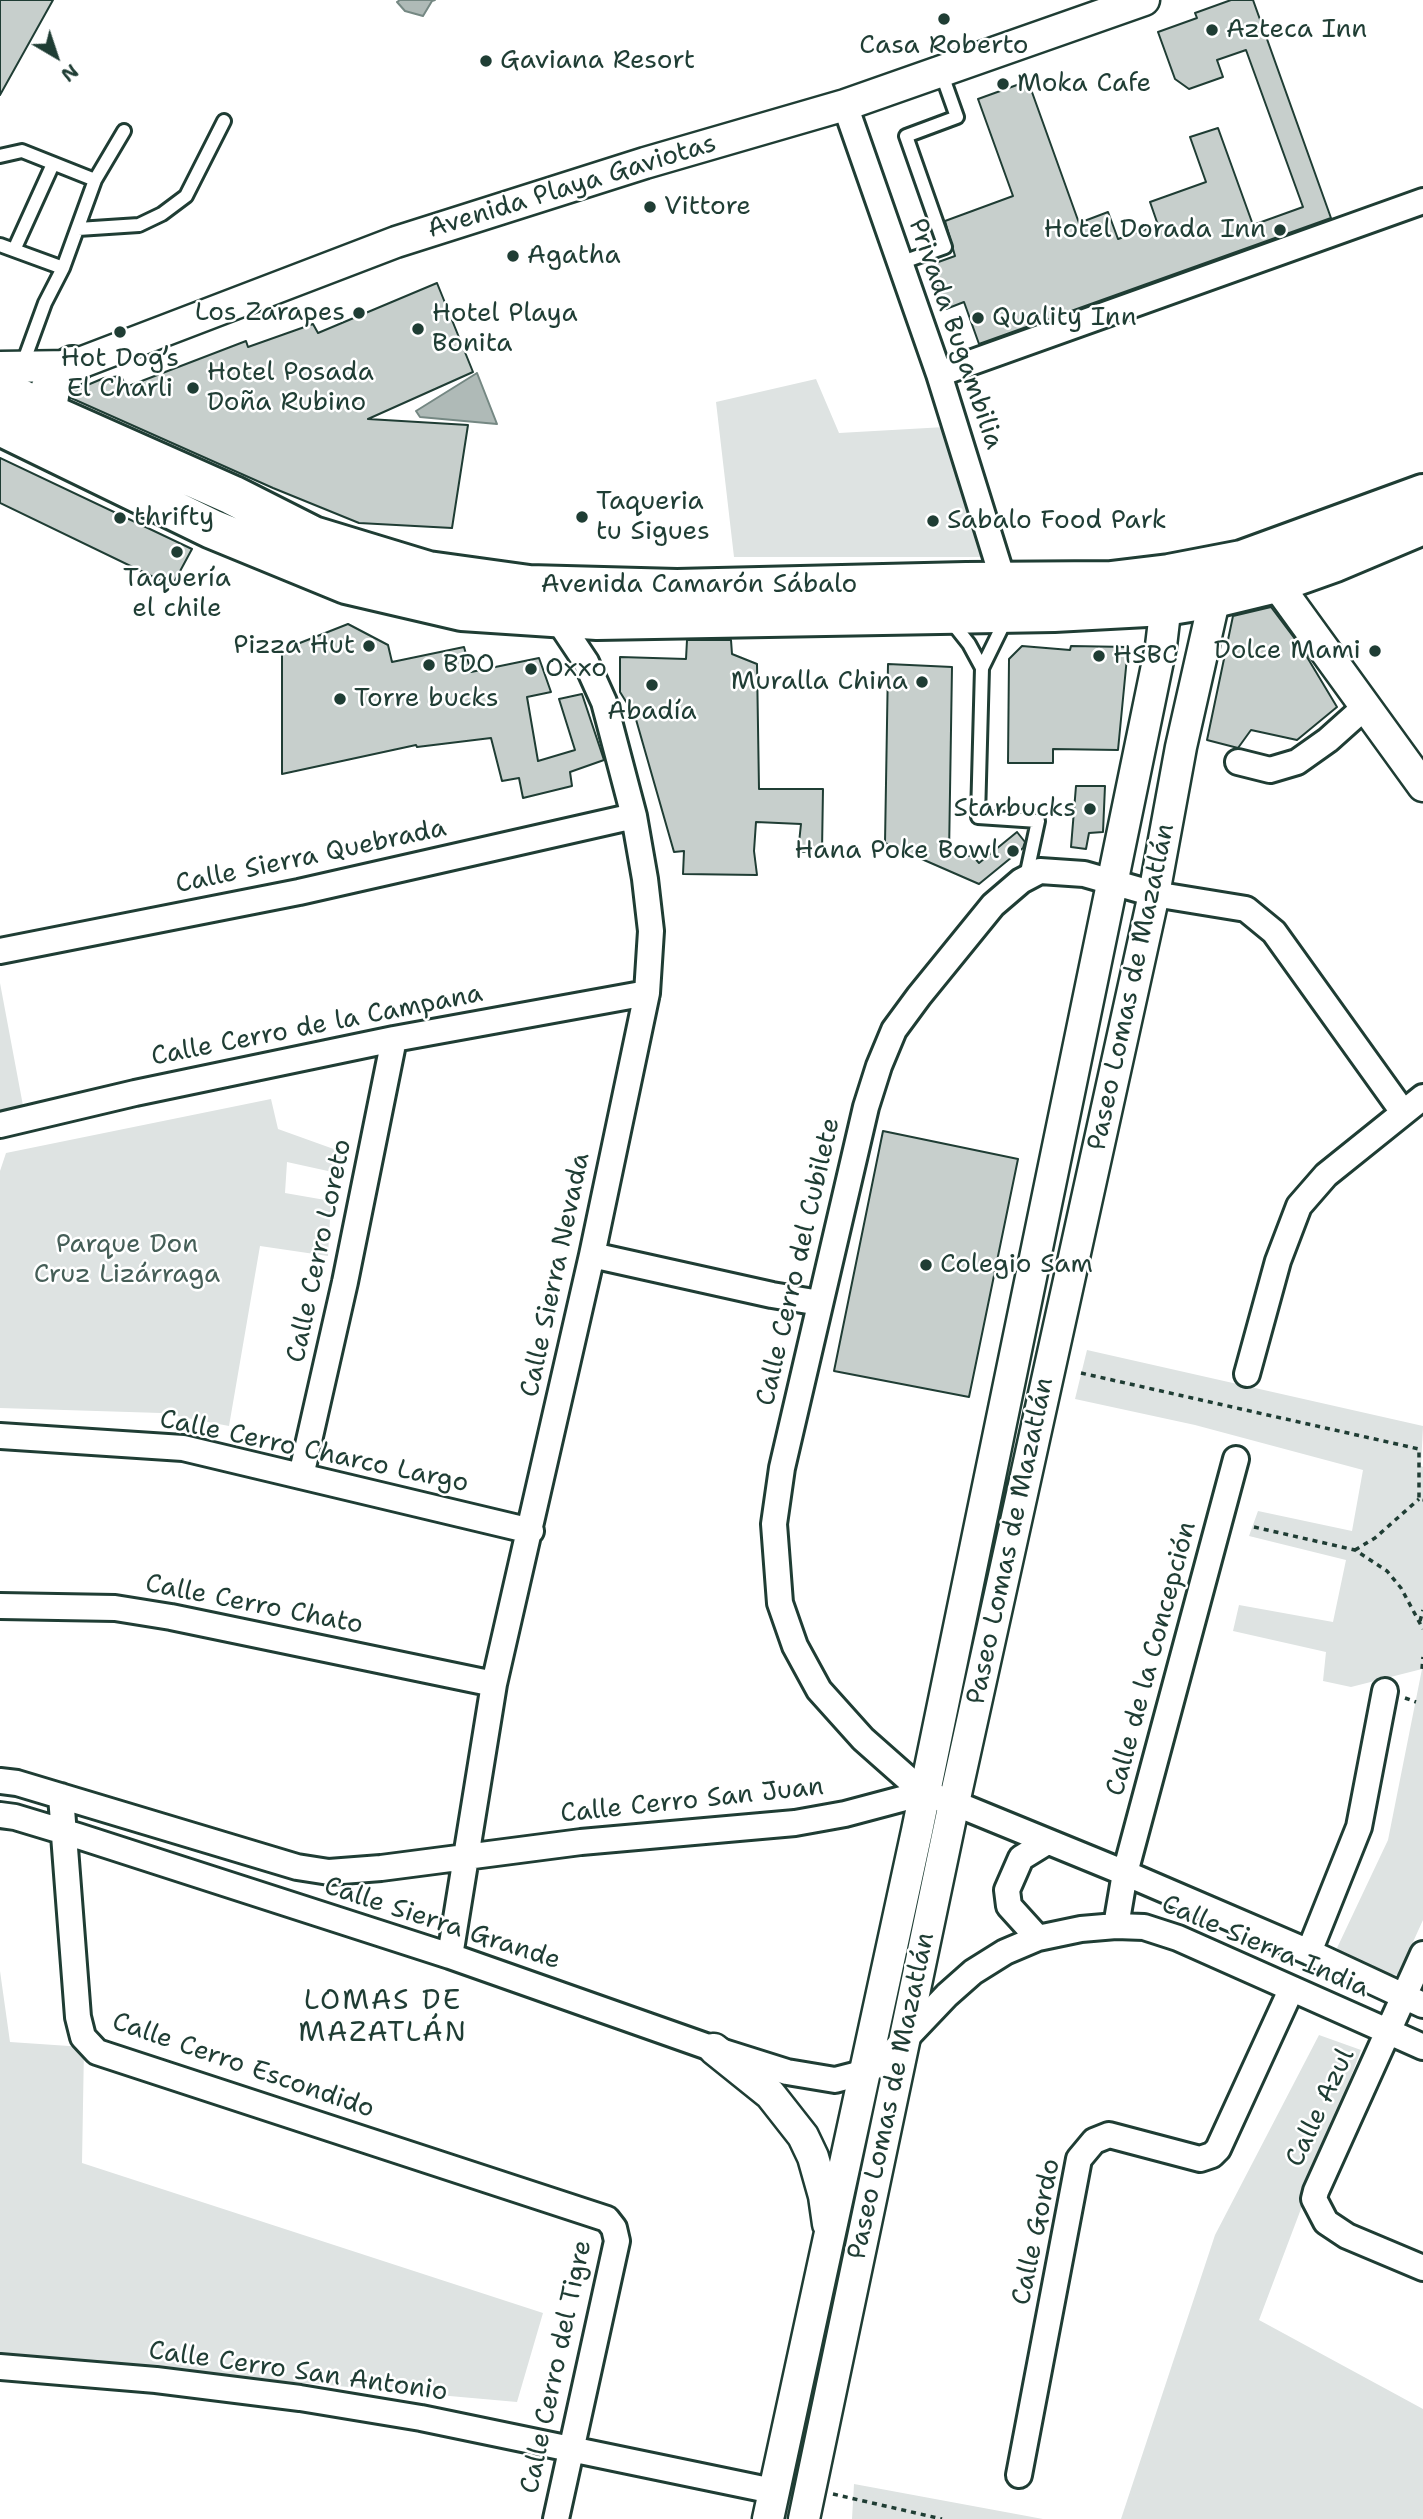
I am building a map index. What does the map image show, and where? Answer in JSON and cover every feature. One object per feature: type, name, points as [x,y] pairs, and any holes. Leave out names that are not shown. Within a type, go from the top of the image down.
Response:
[{"type":"main road","points":[[52,415],[48,402],[50,390],[56,379],[72,366]]},
{"type":"main road","name":"Avenida Camarón Sábalo","points":[[7,374],[52,415],[232,495],[313,536],[429,571],[529,585],[606,589],[1007,598]]},
{"type":"main road","name":"Avenida Camarón Sábalo","points":[[0,426],[212,529],[346,584],[462,611],[646,621],[945,614],[1007,598],[1111,581],[1167,590],[1219,581],[1276,583],[1335,562],[1423,524]]},
{"type":"main road","name":"Avenida Camarón Sábalo","points":[[1219,581],[1287,545],[1423,494]]},
{"type":"street","name":"Avenida Playa Gaviotas","points":[[7,374],[72,366],[396,242],[645,163],[845,105],[1144,0]]},
{"type":"street","name":"Privada Bugambilia","points":[[845,105],[939,374],[1007,598]]},
{"type":"street","points":[[939,374],[1423,201]]},
{"type":"street","name":"Paseo Lomas de Mazatlán","points":[[804,2519],[954,1803],[1154,894],[1181,747],[1219,581]]},
{"type":"street","points":[[1276,583],[1423,786]]},
{"type":"street","name":"Paseo Lomas de Mazatlán","points":[[770,2505],[866,2072],[924,1793],[1161,646],[1167,590]]},
{"type":"street","name":"Calle Sierra Nevada","points":[[450,1956],[494,1684],[531,1531],[648,993],[651,931],[634,816],[604,702],[586,662],[556,617]]},
{"type":"street","points":[[1238,762],[1270,769],[1297,762],[1328,740],[1366,706]]},
{"type":"street","name":"Calle Sierra Quebrada","points":[[0,951],[299,892],[634,816]]},
{"type":"street","name":"Calle Cerro del Cubilete","points":[[924,1793],[863,1739],[819,1689],[795,1646],[780,1603],[774,1524],[782,1468],[866,1107],[878,1066],[894,1030],[993,905],[1025,879],[1040,871],[1084,874],[1154,894],[1246,909],[1259,917],[1274,932],[1403,1112]]},
{"type":"street","name":"Calle Cerro de la Campana","points":[[0,1125],[135,1093],[287,1063],[394,1038],[648,993]]},
{"type":"street","name":"Calle Cerro Loreto","points":[[301,1476],[343,1295],[394,1038]]},
{"type":"street","points":[[1247,1374],[1278,1261],[1299,1206],[1326,1175],[1423,1097]]},
{"type":"street","points":[[592,1255],[772,1296],[820,1303]]},
{"type":"street","name":"Calle Cerro Charco Largo","points":[[0,1436],[183,1448],[531,1531]]},
{"type":"street","name":"Calle de la Concepción","points":[[1125,1873],[1236,1459]]},
{"type":"street","name":"Calle Cerro Chato","points":[[0,1606],[115,1608],[149,1613],[494,1684]]},
{"type":"street","points":[[1309,1952],[1359,1827],[1385,1692]]},
{"type":"street","name":"Calle Sierra Grande","points":[[0,1781],[17,1783],[297,1867],[329,1872],[465,1857]]},
{"type":"street","name":"Calle Sierra India","points":[[924,1793],[1125,1873],[1309,1952],[1413,2001]]},
{"type":"street","name":"Calle Cerro San Juan","points":[[465,1857],[580,1842],[795,1823],[857,1811],[924,1793]]},
{"type":"street","name":"Calle Cerro Escondido","points":[[61,1796],[78,2017],[83,2037],[97,2052],[607,2219],[614,2228]]},
{"type":"street","name":"Calle Sierra Grande","points":[[0,1815],[15,1817],[450,1956],[787,2072],[835,2080],[866,2072]]},
{"type":"street","points":[[1038,1938],[1009,1906],[1007,1890],[1021,1858],[1047,1842]]},
{"type":"street","points":[[1116,1926],[1125,1873]]},
{"type":"street","name":"Calle Sierra India","points":[[866,2072],[888,2057],[947,1995],[973,1972],[1005,1952],[1038,1938],[1081,1929],[1116,1926],[1144,1927],[1178,1938],[1423,2047]]},
{"type":"street","name":"Calle Azul","points":[[1423,1954],[1413,2001],[1389,2032],[1314,2199],[1326,2222],[1348,2236],[1423,2268]]},
{"type":"street","name":"Calle Gordo","points":[[1019,2475],[1079,2159],[1094,2141],[1109,2136],[1200,2159],[1212,2155],[1218,2149],[1291,1990]]},
{"type":"street","points":[[715,2049],[770,2094],[803,2136],[813,2157],[824,2196],[830,2238]]},
{"type":"street","name":"Calle Cerro del Tigre","points":[[556,2519],[578,2449],[617,2241],[614,2228]]},
{"type":"street","name":"Calle Cerro San Antonio","points":[[0,2367],[156,2380],[300,2398],[421,2418],[578,2449],[770,2505]]},
{"type":"lane","points":[[900,263],[945,247],[906,136],[957,117],[941,72]]},
{"type":"lane","points":[[78,229],[139,225],[162,214],[186,196],[224,121]]},
{"type":"lane","points":[[7,374],[63,268],[95,180],[124,131]]},
{"type":"lane","points":[[0,156],[22,151],[95,180]]},
{"type":"lane","points":[[14,250],[53,164]]},
{"type":"lane","points":[[0,245],[63,268]]},
{"type":"lane","points":[[1007,598],[982,668],[978,817],[1038,821],[1025,879]]},
{"type":"lane","points":[[945,614],[969,644],[982,668]]},
{"type":"path","points":[[1081,1373],[1419,1449],[1421,1499],[1376,1538],[1356,1550]]},
{"type":"path","points":[[1254,1527],[1356,1550],[1387,1571],[1401,1588],[1423,1629]]},
{"type":"path","points":[[1420,1621],[1423,1610]]},
{"type":"path","points":[[1422,1669],[1423,1657]]},
{"type":"path","points":[[810,2488],[942,2519]]},
{"type":"green space","points":[[816,379],[839,433],[945,427],[984,557],[734,557],[716,402]]},
{"type":"green space","points":[[0,983],[24,1111],[0,1117]]},
{"type":"green space","name":"Parque Don Cruz Lizárraga","points":[[271,1099],[278,1129],[342,1152],[337,1173],[287,1162],[285,1193],[331,1201],[328,1256],[260,1246],[229,1426],[161,1413],[0,1408],[0,1171],[6,1153]]},
{"type":"green space","points":[[1087,1350],[1423,1426],[1423,1920],[1398,1975],[1376,1972],[1346,1958],[1337,1948],[1388,1840],[1422,1669],[1351,1687],[1323,1681],[1326,1652],[1233,1631],[1239,1605],[1333,1622],[1346,1560],[1249,1536],[1258,1511],[1352,1531],[1363,1470],[1195,1425],[1075,1399]]},
{"type":"green space","points":[[0,1971],[10,2042],[84,2047],[82,2163],[543,2313],[517,2402],[0,2356]]},
{"type":"green space","points":[[1319,2035],[1361,2050],[1259,2320],[1423,2409],[1423,2519],[1121,2519],[1215,2235]]},
{"type":"green space","points":[[854,2484],[1043,2519],[852,2519]]},
{"type":"shaded area","points":[[435,0],[423,16],[405,11],[397,2]]},
{"type":"shaded area","points":[[477,373],[497,424],[420,417],[416,411]]},
{"type":"building","points":[[0,0],[53,0],[0,95]]},
{"type":"building","points":[[1231,0],[1253,0],[1331,218],[979,344],[964,302],[946,309],[930,265],[955,256],[945,221],[1013,196],[978,99],[1028,81],[1079,223],[1108,212],[1118,239],[1158,225],[1150,202],[1206,182],[1190,137],[1218,128],[1253,225],[1303,207],[1246,50],[1217,60],[1223,77],[1189,89],[1175,79],[1158,32],[1197,18],[1195,13]]},
{"type":"building","points":[[437,283],[473,372],[368,419],[468,425],[452,528],[359,523],[273,488],[71,398],[78,389],[104,378],[121,376],[126,387],[246,341],[248,347],[313,324],[318,333]]},
{"type":"building","points":[[0,458],[192,549],[172,586],[0,503]]},
{"type":"building","points":[[1271,607],[1301,647],[1337,707],[1297,740],[1251,730],[1238,748],[1207,740],[1233,616]]},
{"type":"building","points":[[348,624],[388,645],[392,662],[464,647],[471,672],[539,658],[551,692],[527,697],[538,761],[575,750],[559,699],[582,694],[604,760],[570,772],[572,786],[523,798],[519,778],[502,781],[491,738],[416,745],[282,774],[282,650]]},
{"type":"building","points":[[687,640],[731,640],[732,654],[757,664],[759,789],[823,789],[822,851],[798,852],[801,824],[756,822],[754,851],[757,875],[683,874],[684,851],[674,852],[635,716],[620,692],[620,657],[686,659]]},
{"type":"building","points":[[1022,646],[1070,650],[1071,646],[1128,647],[1118,750],[1053,749],[1053,763],[1008,763],[1009,659]]},
{"type":"building","points":[[888,664],[952,667],[949,855],[973,856],[979,863],[1017,832],[1025,842],[1023,848],[979,884],[885,843]]},
{"type":"building","points":[[1076,786],[1105,786],[1103,832],[1089,833],[1086,849],[1071,847]]},
{"type":"building","name":"Colegio Sam","points":[[883,1131],[1018,1159],[969,1397],[834,1371]]},
{"type":"place","name":"Casa Roberto","points":[[944,19]]},
{"type":"place","name":"Azteca Inn","points":[[1212,30]]},
{"type":"place","name":"Gaviana Resort","points":[[486,61]]},
{"type":"place","name":"Moka Cafe","points":[[1003,84]]},
{"type":"place","name":"Vittore","points":[[650,207]]},
{"type":"place","name":"Hotel Dorada Inn","points":[[1280,230]]},
{"type":"place","name":"Agatha","points":[[513,256]]},
{"type":"place","name":"Los Zarapes","points":[[359,313]]},
{"type":"place","name":"Quality Inn","points":[[978,318]]},
{"type":"place","name":"Hotel Playa Bonita","points":[[418,329]]},
{"type":"place","name":"Hot Dog’s El Charli","points":[[120,332]]},
{"type":"place","name":"Hotel Posada Doña Rubino","points":[[193,388]]},
{"type":"place","name":"Taqueria tu Sigues","points":[[582,517]]},
{"type":"place","name":"thrifty","points":[[120,518]]},
{"type":"place","name":"Sabalo Food Park","points":[[933,521]]},
{"type":"place","name":"Taquería el chile","points":[[177,552]]},
{"type":"place","name":"Pizza Hut","points":[[369,646]]},
{"type":"place","name":"Dolce Mami","points":[[1375,651]]},
{"type":"place","name":"HSBC","points":[[1099,656]]},
{"type":"place","name":"BDO","points":[[429,665]]},
{"type":"place","name":"Oxxo","points":[[531,669]]},
{"type":"place","name":"Muralla China","points":[[922,682]]},
{"type":"place","name":"Abadía","points":[[652,685]]},
{"type":"place","name":"Torre bucks","points":[[340,699]]},
{"type":"place","name":"Starbucks","points":[[1090,809]]},
{"type":"place","name":"Hana Poke Bowl","points":[[1013,851]]},
{"type":"place","name":"Colegio Sam","points":[[926,1265]]},
{"type":"district","name":"LOMAS DE MAZATLÁN","points":[[383,2018]]}]
